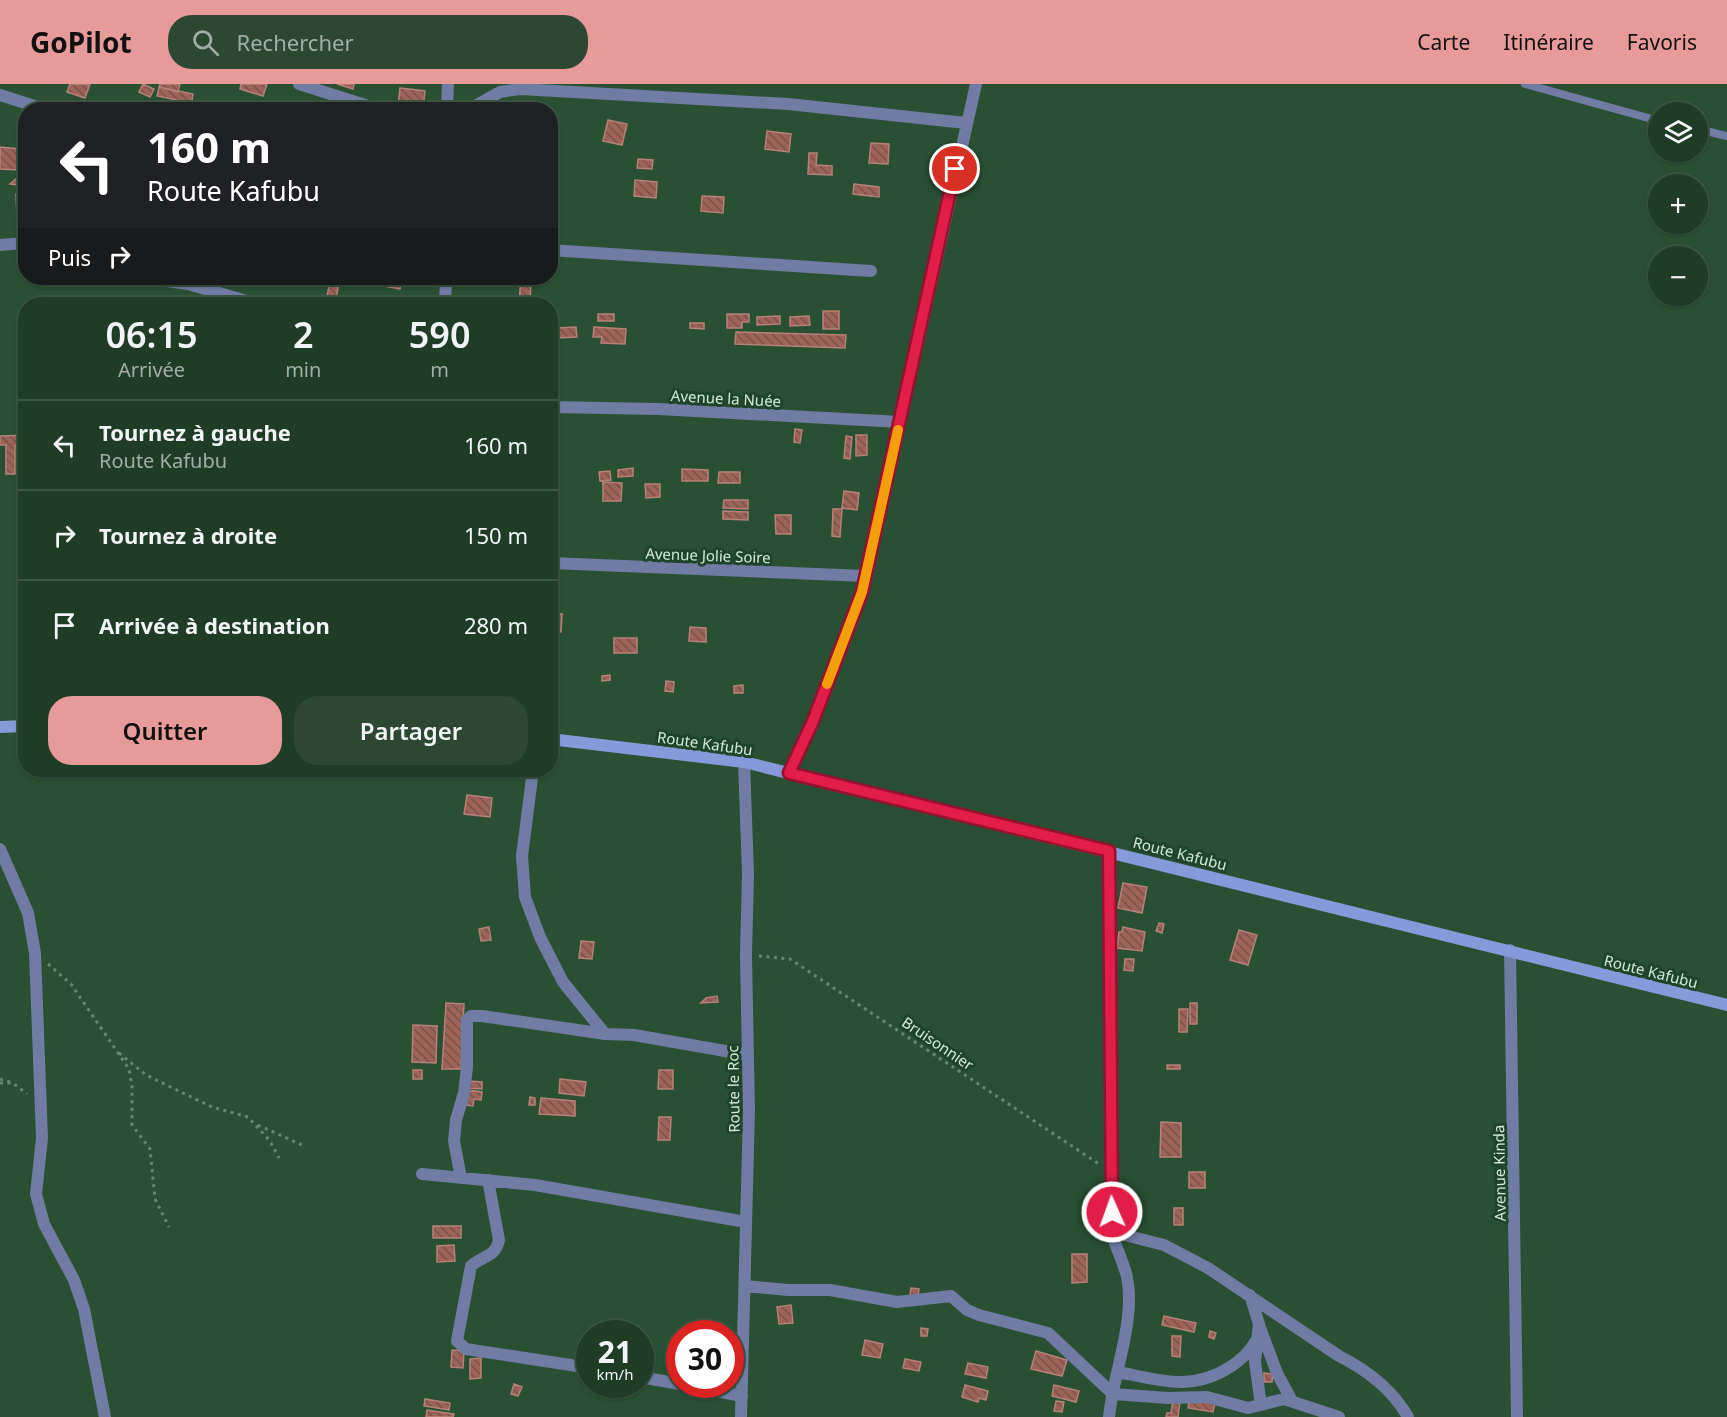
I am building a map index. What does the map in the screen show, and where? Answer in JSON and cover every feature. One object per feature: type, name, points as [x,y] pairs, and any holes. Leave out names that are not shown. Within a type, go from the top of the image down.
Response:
[{"type":"main road","points":[[0,726],[18,726]]},
{"type":"main road","name":"Route Kafubu","points":[[558,740],[744,762],[1727,1005]]},
{"type":"street","points":[[299,84],[356,102]]},
{"type":"street","points":[[447,102],[448,84]]},
{"type":"street","points":[[789,773],[813,721],[862,592],[976,84]]},
{"type":"street","points":[[482,102],[500,92],[520,90],[788,104],[966,123]]},
{"type":"street","points":[[0,95],[22,102]]},
{"type":"street","points":[[0,245],[18,244]]},
{"type":"street","points":[[558,251],[871,271]]},
{"type":"street","points":[[192,285],[234,297]]},
{"type":"street","name":"Avenue la Nuée","points":[[558,407],[658,409],[900,422]]},
{"type":"street","name":"Avenue Jolie Soire","points":[[558,563],[865,576]]},
{"type":"street","name":"Route le Roc","points":[[744,762],[748,874],[744,1323]]},
{"type":"street","points":[[532,777],[522,856],[525,897],[540,937],[563,982],[605,1034]]},
{"type":"street","points":[[0,849],[28,914],[35,953],[39,1004],[42,1138],[36,1194],[44,1224],[74,1280],[84,1309],[105,1417]]},
{"type":"street","points":[[1109,851],[1113,1232],[1127,1278],[1128,1297],[1124,1341],[1109,1417]]},
{"type":"street","name":"Avenue Kinda","points":[[1510,950],[1517,1417]]},
{"type":"street","points":[[461,1178],[454,1141],[456,1119],[464,1093],[467,1020],[471,1016],[605,1034],[634,1035],[748,1055]]},
{"type":"street","points":[[422,1174],[488,1180],[639,1202],[746,1222]]},
{"type":"street","points":[[488,1180],[499,1240],[494,1253],[471,1266],[458,1341],[466,1349],[576,1366]]},
{"type":"street","points":[[1113,1232],[1164,1245],[1208,1268],[1339,1356],[1358,1365],[1394,1396],[1408,1417]]},
{"type":"street","points":[[745,1286],[788,1290],[830,1290],[897,1302],[954,1297],[961,1306],[979,1315],[1048,1333],[1113,1394],[1168,1398],[1207,1397],[1258,1410],[1274,1400],[1292,1401],[1339,1417]]},
{"type":"street","points":[[1250,1295],[1258,1324],[1277,1373],[1292,1401]]},
{"type":"street","points":[[1258,1324],[1255,1342],[1258,1410]]},
{"type":"street","points":[[1118,1372],[1186,1383],[1205,1381],[1244,1357],[1255,1342]]},
{"type":"street","name":"Route le Roc","points":[[741,1417],[742,1398]]},
{"type":"lane","points":[[1525,84],[1648,118]]},
{"type":"lane","points":[[1708,131],[1727,136]]},
{"type":"path","points":[[35,953],[71,984],[129,1069],[132,1086],[132,1125],[150,1149],[155,1199],[169,1227]]},
{"type":"path","name":"Bruisonnier","points":[[746,955],[790,959],[1111,1172]]},
{"type":"path","points":[[115,1050],[146,1075],[212,1107],[248,1117],[256,1124],[279,1158]]},
{"type":"path","points":[[0,1079],[13,1083],[27,1093],[40,1116]]},
{"type":"path","points":[[0,1083],[13,1083]]},
{"type":"path","points":[[256,1124],[302,1145]]},
{"type":"building","points":[[70,84],[90,84],[85,98],[67,92]]},
{"type":"building","points":[[143,84],[154,89],[150,97],[139,92]]},
{"type":"building","points":[[160,84],[180,84],[178,92],[159,87]]},
{"type":"building","points":[[241,84],[267,84],[263,96],[240,89]]},
{"type":"building","points":[[337,84],[354,84],[353,89]]},
{"type":"building","points":[[159,87],[193,94],[192,102],[177,102],[177,100],[157,96]]},
{"type":"building","points":[[400,88],[425,91],[424,102],[398,102]]},
{"type":"building","points":[[608,120],[627,124],[622,145],[603,141]]},
{"type":"building","points":[[767,131],[791,134],[789,152],[765,149]]},
{"type":"building","points":[[871,143],[889,144],[888,164],[869,163]]},
{"type":"building","points":[[0,147],[18,149],[18,170],[0,169]]},
{"type":"building","points":[[809,153],[817,153],[816,165],[832,166],[832,175],[808,174]]},
{"type":"building","points":[[638,159],[653,160],[652,169],[637,168]]},
{"type":"building","points":[[18,177],[18,185],[10,184]]},
{"type":"building","points":[[635,180],[657,182],[656,198],[634,196]]},
{"type":"building","points":[[854,184],[879,187],[879,197],[853,194]]},
{"type":"building","points":[[16,194],[18,194],[17,217]]},
{"type":"building","points":[[702,196],[724,197],[723,213],[701,211]]},
{"type":"building","points":[[329,285],[339,285],[336,297],[327,296]]},
{"type":"building","points":[[383,285],[401,285],[400,289]]},
{"type":"building","points":[[520,285],[531,285],[530,297],[520,297]]},
{"type":"building","points":[[823,311],[839,311],[839,329],[823,329]]},
{"type":"building","points":[[598,314],[614,314],[614,321],[598,321]]},
{"type":"building","points":[[727,314],[749,314],[749,322],[742,322],[742,328],[727,328]]},
{"type":"building","points":[[780,316],[780,324],[757,325],[757,317]]},
{"type":"building","points":[[809,316],[810,325],[790,326],[790,317]]},
{"type":"building","points":[[690,323],[704,323],[704,329],[690,328]]},
{"type":"building","points":[[576,327],[577,337],[558,338],[558,328]]},
{"type":"building","points":[[594,327],[626,329],[625,344],[601,343],[602,337],[593,337]]},
{"type":"building","points":[[736,332],[846,335],[845,348],[735,344]]},
{"type":"building","points":[[795,429],[802,430],[800,443],[794,442]]},
{"type":"building","points":[[18,435],[18,446],[15,446],[15,474],[6,474],[6,445],[0,445],[0,436]]},
{"type":"building","points":[[856,435],[867,435],[867,455],[856,456]]},
{"type":"building","points":[[846,436],[852,437],[850,459],[844,458]]},
{"type":"building","points":[[633,468],[633,476],[618,477],[618,470]]},
{"type":"building","points":[[682,469],[708,470],[708,481],[682,481]]},
{"type":"building","points":[[610,471],[611,480],[600,481],[599,472]]},
{"type":"building","points":[[719,472],[740,472],[740,483],[718,483]]},
{"type":"building","points":[[603,482],[622,483],[621,501],[603,501]]},
{"type":"building","points":[[645,484],[660,484],[660,497],[646,498]]},
{"type":"building","points":[[844,491],[859,493],[857,510],[842,508]]},
{"type":"building","points":[[724,500],[748,500],[748,509],[723,508]]},
{"type":"building","points":[[833,509],[842,509],[840,537],[832,536]]},
{"type":"building","points":[[723,511],[748,512],[748,520],[723,519]]},
{"type":"building","points":[[775,515],[791,515],[791,534],[776,534]]},
{"type":"building","points":[[558,614],[562,614],[561,632],[558,632]]},
{"type":"building","points":[[690,627],[706,628],[706,642],[689,641]]},
{"type":"building","points":[[614,638],[637,638],[637,653],[614,653]]},
{"type":"building","points":[[610,675],[610,680],[602,681],[602,676]]},
{"type":"building","points":[[666,681],[674,682],[673,692],[665,691]]},
{"type":"building","points":[[743,685],[743,693],[734,693],[734,686]]},
{"type":"building","points":[[467,795],[492,798],[490,817],[464,814]]},
{"type":"building","points":[[1123,883],[1147,887],[1142,913],[1118,908]]},
{"type":"building","points":[[1159,923],[1164,924],[1162,933],[1156,931]]},
{"type":"building","points":[[489,927],[491,940],[481,941],[479,929]]},
{"type":"building","points":[[1123,927],[1145,932],[1142,951],[1117,948],[1119,932],[1122,932]]},
{"type":"building","points":[[1239,930],[1257,935],[1248,965],[1230,960]]},
{"type":"building","points":[[581,941],[594,942],[592,959],[579,958]]},
{"type":"building","points":[[1125,959],[1134,959],[1133,971],[1124,970]]},
{"type":"building","points":[[717,996],[718,1002],[701,1003],[706,998]]},
{"type":"building","points":[[446,1003],[464,1004],[461,1069],[442,1069]]},
{"type":"building","points":[[1190,1003],[1197,1003],[1197,1024],[1190,1024]]},
{"type":"building","points":[[1179,1009],[1188,1009],[1187,1032],[1179,1032]]},
{"type":"building","points":[[413,1025],[437,1026],[436,1063],[412,1062]]},
{"type":"building","points":[[1167,1065],[1180,1065],[1180,1069],[1167,1069]]},
{"type":"building","points":[[413,1070],[422,1070],[422,1079],[413,1079]]},
{"type":"building","points":[[659,1070],[673,1070],[673,1089],[658,1089]]},
{"type":"building","points":[[560,1079],[586,1082],[584,1096],[559,1093]]},
{"type":"building","points":[[468,1081],[482,1082],[482,1089],[467,1088]]},
{"type":"building","points":[[467,1090],[482,1092],[481,1100],[474,1099],[473,1106],[466,1105]]},
{"type":"building","points":[[530,1097],[535,1098],[535,1105],[529,1105]]},
{"type":"building","points":[[541,1098],[575,1101],[575,1116],[539,1114]]},
{"type":"building","points":[[659,1117],[671,1117],[670,1140],[658,1140]]},
{"type":"building","points":[[1161,1122],[1181,1123],[1181,1157],[1160,1157]]},
{"type":"building","points":[[1189,1172],[1205,1172],[1205,1188],[1189,1188]]},
{"type":"building","points":[[1174,1208],[1183,1208],[1183,1225],[1174,1225]]},
{"type":"building","points":[[433,1226],[461,1226],[461,1238],[433,1238]]},
{"type":"building","points":[[454,1245],[455,1261],[437,1262],[437,1246]]},
{"type":"building","points":[[1072,1254],[1087,1254],[1087,1282],[1072,1283]]},
{"type":"building","points":[[911,1288],[919,1289],[918,1296],[910,1295]]},
{"type":"building","points":[[791,1305],[793,1323],[779,1324],[777,1307]]},
{"type":"building","points":[[1164,1316],[1196,1323],[1194,1332],[1162,1325]]},
{"type":"building","points":[[921,1328],[928,1329],[927,1336],[921,1336]]},
{"type":"building","points":[[1210,1331],[1216,1333],[1214,1339],[1209,1337]]},
{"type":"building","points":[[1172,1336],[1181,1336],[1180,1357],[1172,1356]]},
{"type":"building","points":[[865,1340],[883,1344],[880,1358],[862,1355]]},
{"type":"building","points":[[452,1350],[464,1351],[463,1368],[451,1367]]},
{"type":"building","points":[[1036,1351],[1067,1360],[1062,1376],[1031,1369]]},
{"type":"building","points":[[481,1358],[481,1378],[470,1379],[470,1359]]},
{"type":"building","points":[[905,1359],[921,1362],[919,1371],[903,1368]]},
{"type":"building","points":[[968,1363],[988,1367],[986,1378],[965,1374]]},
{"type":"building","points":[[1264,1373],[1273,1374],[1272,1382],[1264,1382]]},
{"type":"building","points":[[514,1384],[522,1387],[518,1396],[511,1394]]},
{"type":"building","points":[[965,1385],[988,1391],[986,1400],[979,1398],[978,1402],[962,1397]]},
{"type":"building","points":[[1054,1385],[1079,1391],[1076,1402],[1052,1396]]},
{"type":"building","points":[[1190,1398],[1215,1403],[1213,1412],[1188,1408]]},
{"type":"building","points":[[425,1399],[450,1403],[449,1410],[424,1406]]},
{"type":"building","points":[[1173,1400],[1180,1401],[1178,1417],[1166,1417],[1167,1413],[1171,1413]]},
{"type":"building","points":[[1056,1401],[1064,1402],[1062,1412],[1054,1411]]},
{"type":"building","points":[[427,1410],[454,1414],[453,1417],[426,1417]]},
{"type":"slow traffic","points":[[827,684],[862,592],[898,430]]},
{"type":"route","points":[[955,169],[862,592],[813,721],[789,773],[1109,851],[1112,1212]]}]
